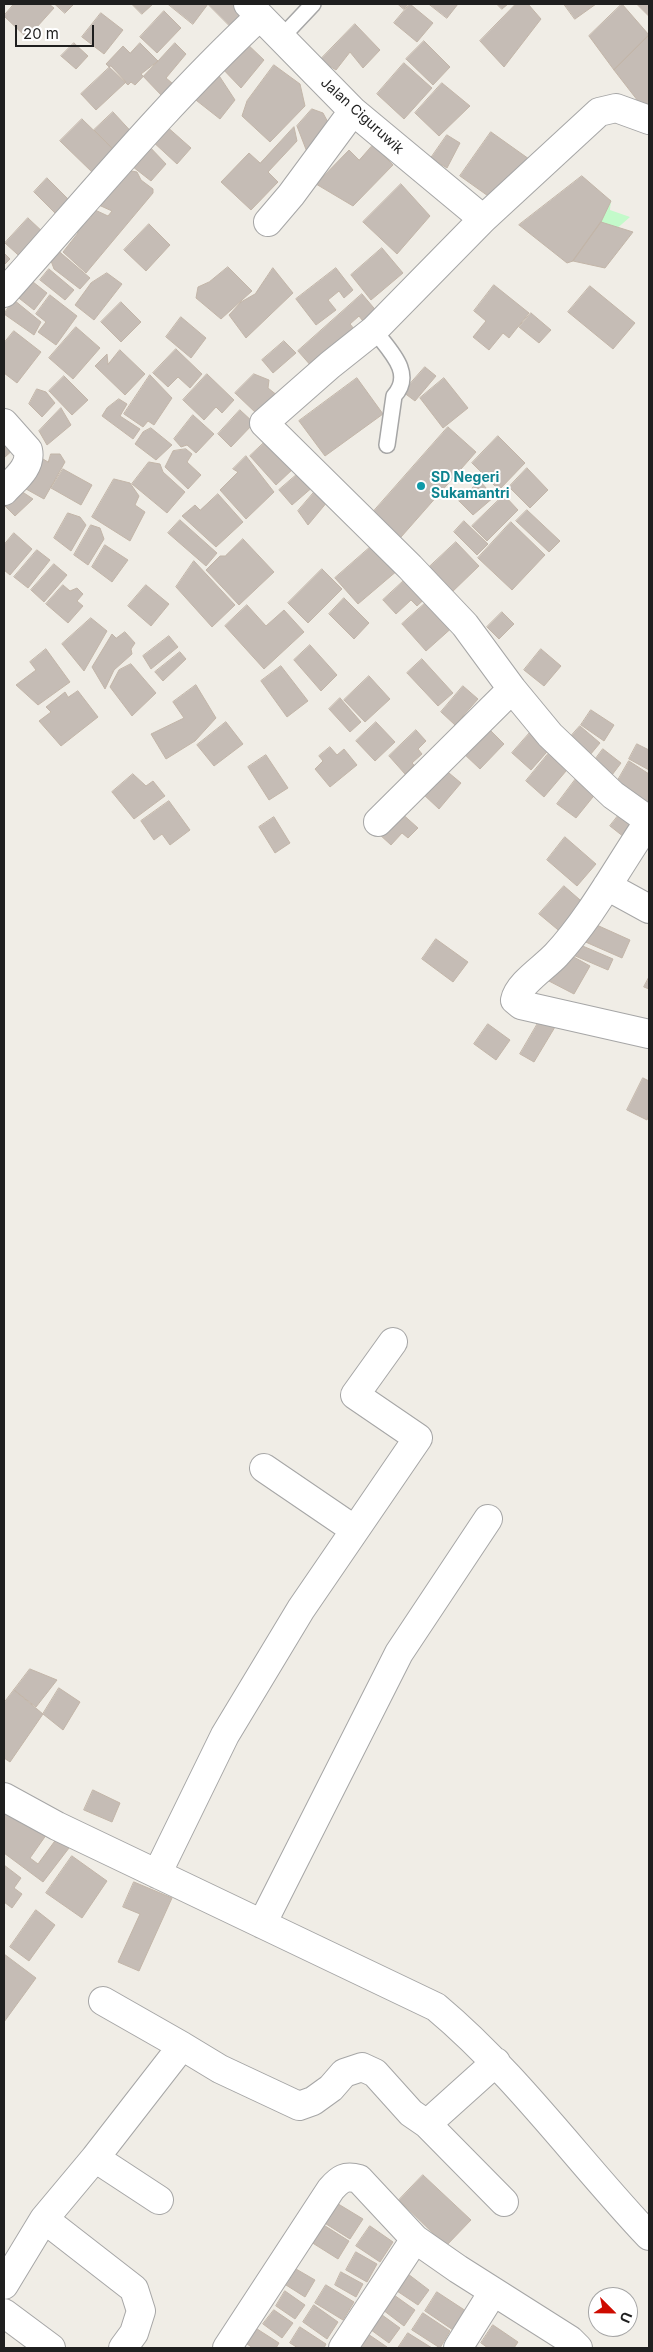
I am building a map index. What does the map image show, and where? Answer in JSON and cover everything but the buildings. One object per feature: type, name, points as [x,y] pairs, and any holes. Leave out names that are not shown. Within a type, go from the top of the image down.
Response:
[{"type":"street","name":"Jalan Ciguruwik","points":[[253,10],[352,111],[483,220]]},
{"type":"street","points":[[4,293],[121,158],[206,67],[253,10]]},
{"type":"street","points":[[649,120],[616,108],[599,112],[483,220],[374,330],[323,371],[264,423],[410,567],[465,625],[512,689],[550,735],[613,795],[641,815],[645,821],[645,827],[570,939],[554,957],[518,990],[515,1000],[521,1005],[649,1034]]},
{"type":"street","points":[[268,222],[291,195],[352,111]]},
{"type":"street","points":[[4,423],[28,450],[30,456],[26,466],[4,492]]},
{"type":"street","points":[[378,822],[512,689]]},
{"type":"street","points":[[607,886],[649,909]]},
{"type":"street","points":[[157,1874],[225,1735],[301,1609],[418,1438],[355,1395],[392,1342]]},
{"type":"street","points":[[264,1468],[355,1530]]},
{"type":"street","points":[[262,1924],[399,1653],[488,1519]]},
{"type":"street","points":[[4,1797],[57,1826],[436,2007],[466,2032],[496,2062],[614,2199],[649,2236]]},
{"type":"street","points":[[102,2001],[220,2069],[299,2106],[319,2097],[331,2088],[344,2073],[362,2068],[375,2073],[411,2113],[426,2124],[504,2202]]},
{"type":"street","points":[[4,2285],[44,2219],[96,2158],[182,2046]]},
{"type":"street","points":[[426,2124],[496,2062]]},
{"type":"street","points":[[96,2158],[159,2200]]},
{"type":"street","points":[[228,2348],[330,2189],[339,2180],[349,2176],[359,2178],[415,2239],[571,2345]]},
{"type":"street","points":[[44,2219],[134,2289],[140,2311],[134,2333],[122,2348]]},
{"type":"street","points":[[343,2348],[415,2239]]},
{"type":"street","points":[[458,2348],[493,2292]]},
{"type":"street","points":[[4,2313],[51,2348]]},
{"type":"lane","points":[[280,39],[313,4]]},
{"type":"lane","points":[[374,330],[393,355],[404,378],[394,396],[387,445]]},
{"type":"green space","points":[[611,199],[610,210],[630,217],[598,245],[581,229]]},
{"type":"place","name":"SD Negeri Sukamantri","points":[[421,486]]}]
